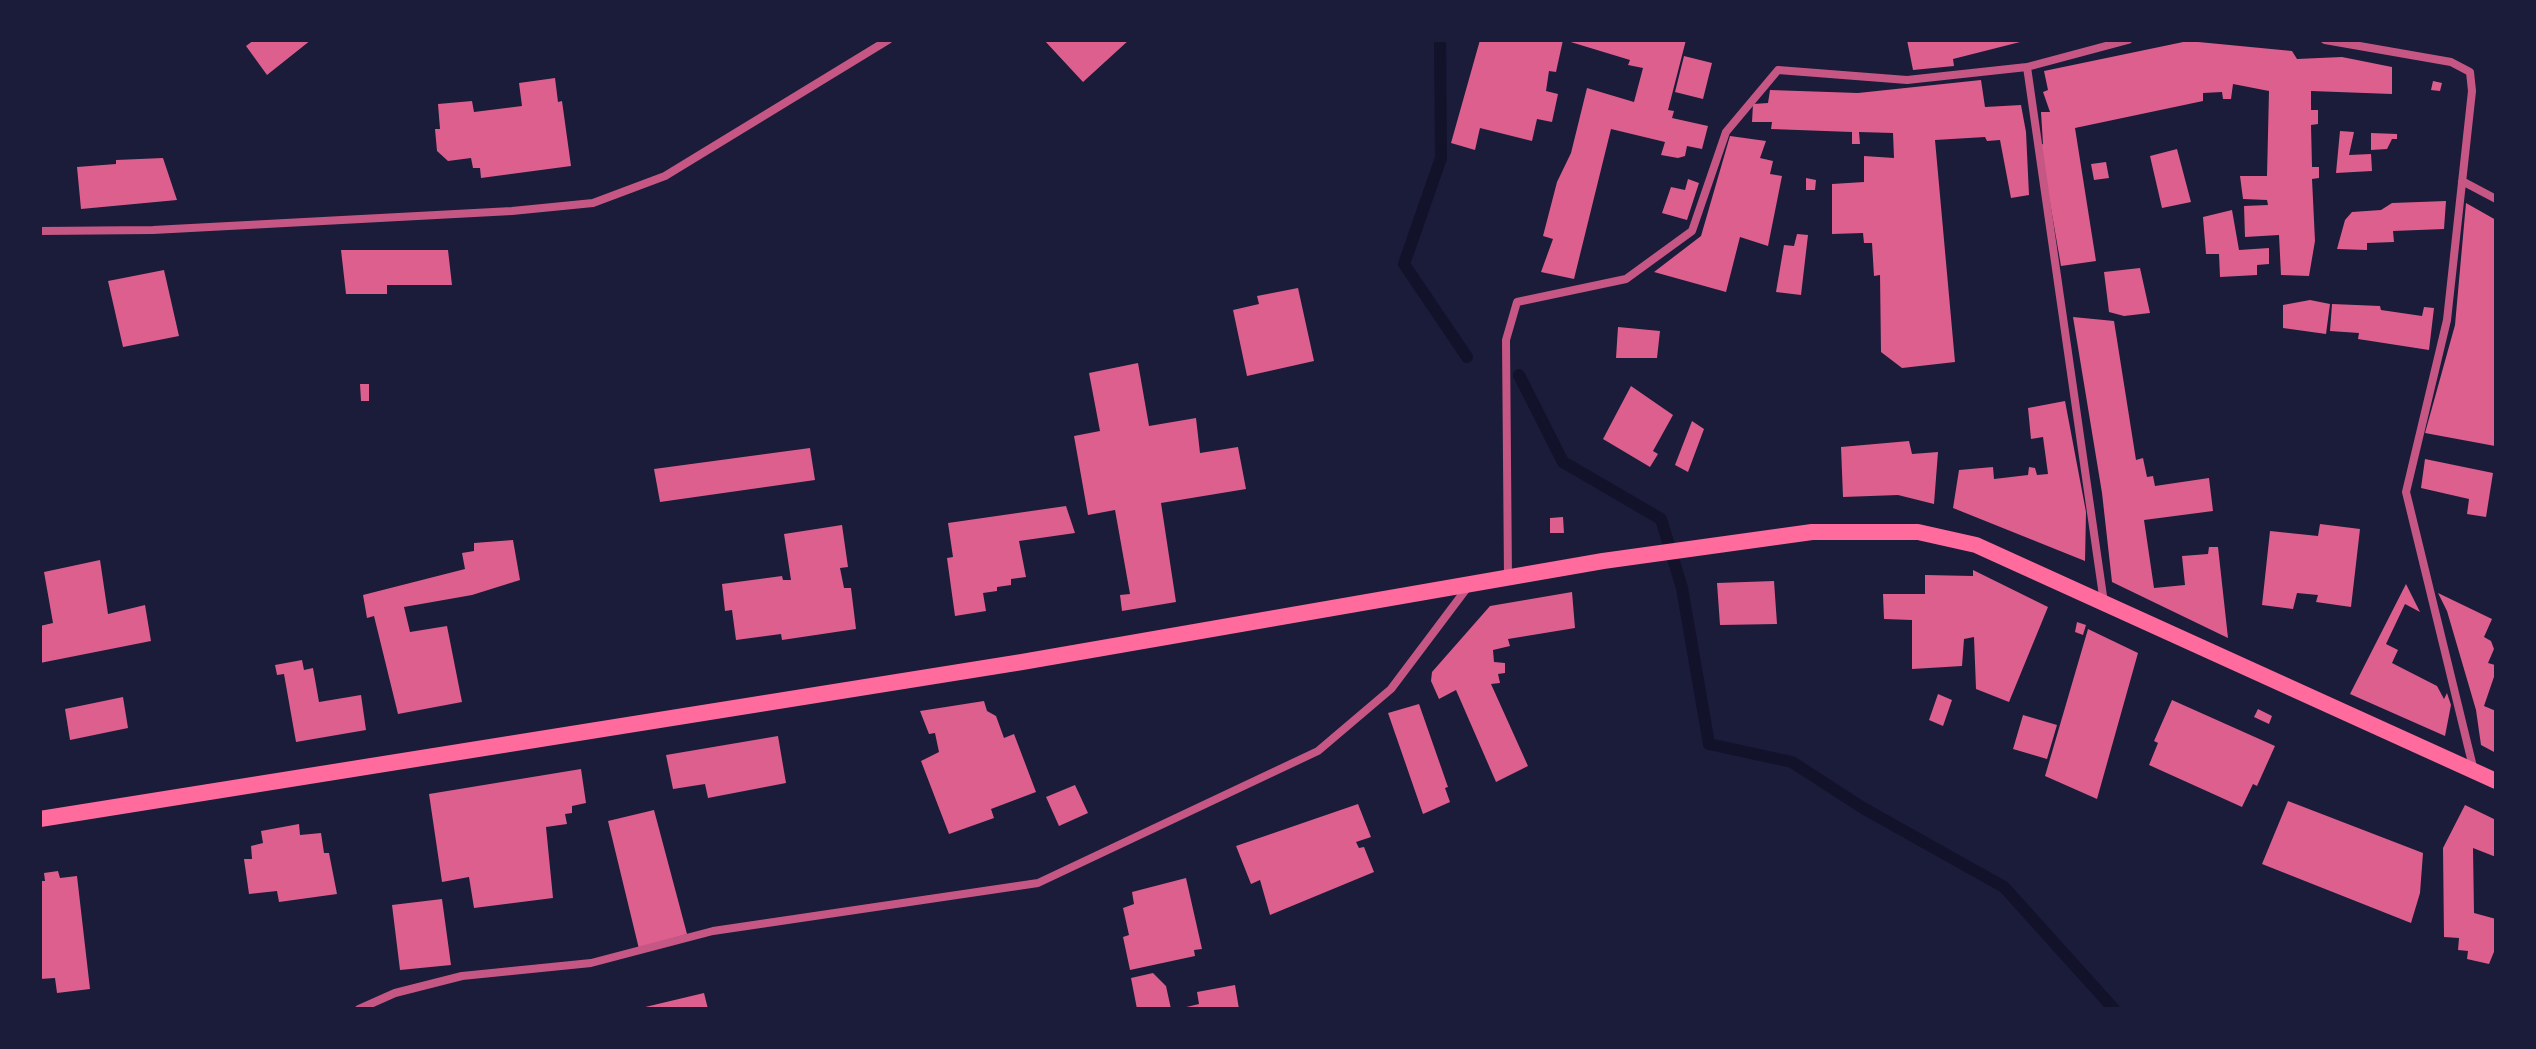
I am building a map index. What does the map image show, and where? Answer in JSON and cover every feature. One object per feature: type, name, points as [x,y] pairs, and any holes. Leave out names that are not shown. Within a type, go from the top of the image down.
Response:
[{"type":"main road","points":[[40,819],[1644,556],[1812,532],[1918,532],[1976,545],[2496,781]]},
{"type":"street","points":[[40,231],[153,230],[512,211],[593,203],[665,176],[888,40]]},
{"type":"street","points":[[1508,579],[1506,340],[1517,302],[1626,279],[1692,231],[1726,132],[1778,70],[1907,80],[2027,67],[2128,40]]},
{"type":"street","points":[[2325,40],[2451,62],[2470,72],[2472,91],[2447,320],[2406,492],[2474,771]]},
{"type":"street","points":[[2027,67],[2105,604]]},
{"type":"street","points":[[2462,181],[2496,199]]},
{"type":"street","points":[[359,1009],[395,993],[462,976],[591,963],[713,931],[1038,883],[1318,751],[1391,689],[1468,587]]},
{"type":"building","points":[[254,40],[311,40],[267,75],[246,46]]},
{"type":"building","points":[[1044,40],[1129,40],[1083,82]]},
{"type":"building","points":[[1480,40],[1563,40],[1556,72],[1549,71],[1546,91],[1558,94],[1552,122],[1537,119],[1532,141],[1480,128],[1475,150],[1451,143]]},
{"type":"building","points":[[1564,40],[1686,40],[1668,110],[1674,111],[1672,118],[1708,126],[1702,149],[1687,146],[1685,156],[1678,158],[1661,155],[1665,142],[1611,129],[1574,279],[1541,272],[1553,239],[1543,236],[1557,182],[1571,153],[1587,88],[1634,102],[1643,68],[1628,65],[1630,60]]},
{"type":"building","points":[[1907,40],[2024,41],[1953,59],[1954,66],[1913,70]]},
{"type":"building","points":[[2188,41],[2292,51],[2297,59],[2342,57],[2392,67],[2392,94],[2311,91],[2311,110],[2318,110],[2318,124],[2311,125],[2312,167],[2319,167],[2319,178],[2312,179],[2315,241],[2309,276],[2281,275],[2279,235],[2245,237],[2244,206],[2268,205],[2267,200],[2243,199],[2240,176],[2267,176],[2269,91],[2233,84],[2231,99],[2223,99],[2222,92],[2203,93],[2203,101],[2075,128],[2096,261],[2061,266],[2040,145],[2043,144],[2041,112],[2050,112],[2043,92],[2048,90],[2044,71]]},
{"type":"building","points":[[1684,56],[1712,63],[1703,99],[1675,92]]},
{"type":"building","points":[[555,78],[558,102],[562,101],[571,166],[481,178],[480,168],[473,168],[471,158],[448,161],[437,151],[435,129],[440,129],[438,104],[472,101],[474,112],[522,106],[519,83]]},
{"type":"building","points":[[1981,80],[1985,107],[2021,105],[2026,132],[2029,195],[2011,198],[2000,140],[1987,141],[1985,137],[1935,140],[1955,362],[1902,368],[1881,352],[1880,275],[1874,276],[1872,243],[1864,243],[1863,233],[1832,234],[1832,184],[1864,182],[1864,156],[1894,158],[1893,133],[1859,132],[1860,144],[1852,144],[1852,132],[1771,129],[1772,122],[1752,122],[1753,104],[1768,103],[1770,90],[1858,93]]},
{"type":"building","points":[[2433,81],[2442,83],[2440,91],[2431,90]]},
{"type":"building","points":[[2340,131],[2354,132],[2349,155],[2371,154],[2372,171],[2336,173]]},
{"type":"building","points":[[2371,133],[2397,134],[2397,139],[2392,139],[2387,149],[2371,150]]},
{"type":"building","points":[[1730,136],[1766,141],[1760,158],[1773,161],[1770,174],[1782,176],[1768,246],[1740,237],[1726,292],[1654,272],[1701,236]]},
{"type":"building","points":[[2177,149],[2191,202],[2162,208],[2150,156]]},
{"type":"building","points":[[163,158],[177,200],[81,209],[77,167],[116,164],[116,160]]},
{"type":"building","points":[[2106,162],[2109,178],[2094,180],[2091,164]]},
{"type":"building","points":[[1806,178],[1816,180],[1815,190],[1806,190]]},
{"type":"building","points":[[1688,179],[1699,183],[1687,220],[1662,213],[1671,187],[1685,190]]},
{"type":"building","points":[[2446,201],[2444,229],[2393,231],[2394,242],[2367,243],[2367,250],[2337,249],[2345,220],[2352,212],[2381,210],[2392,203]]},
{"type":"building","points":[[2466,203],[2496,220],[2495,446],[2425,433],[2455,325]]},
{"type":"building","points":[[2232,210],[2239,250],[2269,248],[2269,264],[2257,265],[2257,275],[2220,277],[2219,254],[2206,254],[2203,217]]},
{"type":"building","points":[[1797,234],[1808,235],[1801,295],[1776,292],[1784,245],[1794,246]]},
{"type":"building","points":[[341,250],[448,250],[452,285],[387,285],[387,294],[346,294]]},
{"type":"building","points":[[2140,268],[2150,313],[2124,316],[2109,312],[2104,272]]},
{"type":"building","points":[[164,270],[179,336],[123,347],[108,281]]},
{"type":"building","points":[[1298,288],[1314,361],[1247,376],[1233,310],[1259,304],[1257,296]]},
{"type":"building","points":[[2310,300],[2330,304],[2326,334],[2283,328],[2283,305]]},
{"type":"building","points":[[2332,304],[2380,306],[2381,310],[2422,316],[2424,307],[2434,308],[2429,350],[2358,339],[2359,333],[2330,331]]},
{"type":"building","points":[[2073,317],[2114,321],[2136,460],[2143,458],[2147,477],[2153,476],[2155,486],[2209,478],[2213,511],[2144,520],[2154,588],[2185,585],[2182,556],[2208,554],[2209,547],[2218,547],[2228,638],[2112,582],[2102,493]]},
{"type":"building","points":[[1618,327],[1660,331],[1657,358],[1616,358]]},
{"type":"building","points":[[1138,363],[1149,426],[1196,418],[1200,453],[1238,447],[1246,489],[1161,503],[1176,602],[1122,611],[1120,595],[1130,594],[1115,510],[1088,515],[1074,436],[1100,431],[1089,373]]},
{"type":"building","points":[[360,384],[369,384],[369,401],[361,401]]},
{"type":"building","points":[[1631,386],[1673,415],[1653,451],[1658,454],[1650,467],[1603,439]]},
{"type":"building","points":[[2065,401],[2086,512],[2085,561],[1953,508],[1959,470],[1993,467],[1994,479],[2028,475],[2029,467],[2035,468],[2037,475],[2048,474],[2043,437],[2031,439],[2028,408]]},
{"type":"building","points":[[1692,421],[1704,429],[1688,472],[1675,465]]},
{"type":"building","points":[[1909,441],[1912,454],[1938,452],[1934,504],[1898,495],[1843,497],[1841,447]]},
{"type":"building","points":[[810,448],[815,480],[660,502],[654,469]]},
{"type":"building","points":[[2425,459],[2493,473],[2486,517],[2467,514],[2469,499],[2421,488]]},
{"type":"building","points":[[1066,506],[1075,533],[1019,541],[1026,577],[1011,579],[1011,585],[983,593],[986,611],[955,616],[947,558],[953,557],[948,523]]},
{"type":"building","points":[[1563,517],[1564,533],[1550,533],[1550,518]]},
{"type":"building","points":[[2320,524],[2360,529],[2351,607],[2316,602],[2318,595],[2297,593],[2293,609],[2262,605],[2270,531],[2318,536]]},
{"type":"building","points":[[842,525],[848,567],[840,568],[844,588],[851,588],[856,629],[782,640],[781,634],[736,640],[732,610],[725,611],[722,584],[782,576],[783,580],[791,580],[784,534]]},
{"type":"building","points":[[513,540],[520,580],[472,595],[404,607],[410,632],[447,626],[462,702],[398,714],[374,616],[367,618],[363,595],[465,569],[462,553],[474,551],[474,543]]},
{"type":"building","points":[[100,560],[108,614],[145,605],[151,641],[40,663],[40,626],[53,623],[44,572]]},
{"type":"building","points":[[1973,570],[2048,607],[2009,702],[1976,689],[1974,637],[1964,639],[1962,666],[1912,669],[1912,620],[1884,619],[1883,594],[1925,594],[1925,575],[1973,576]]},
{"type":"building","points":[[1774,581],[1777,624],[1720,625],[1717,583]]},
{"type":"building","points":[[2406,584],[2420,612],[2405,604],[2386,644],[2398,650],[2392,663],[2437,686],[2444,699],[2447,693],[2451,705],[2445,736],[2350,694]]},
{"type":"building","points":[[1572,592],[1575,628],[1508,639],[1510,646],[1493,650],[1494,662],[1505,663],[1505,673],[1498,674],[1500,683],[1491,684],[1528,766],[1496,782],[1456,690],[1439,699],[1431,681],[1432,672],[1490,606]]},
{"type":"building","points":[[2438,593],[2492,619],[2484,637],[2491,641],[2494,649],[2488,663],[2495,665],[2496,671],[2484,706],[2496,711],[2496,753],[2481,745],[2476,710],[2447,611]]},
{"type":"building","points":[[2077,622],[2086,625],[2083,635],[2075,632]]},
{"type":"building","points":[[2088,629],[2138,653],[2097,799],[2045,776]]},
{"type":"building","points":[[302,660],[304,670],[313,668],[319,702],[361,695],[366,730],[296,742],[284,674],[277,675],[275,665]]},
{"type":"building","points":[[1938,694],[1952,700],[1943,726],[1929,720]]},
{"type":"building","points":[[123,697],[128,728],[70,740],[65,709]]},
{"type":"building","points":[[2172,700],[2275,746],[2257,786],[2253,784],[2242,807],[2149,765],[2158,743],[2154,741]]},
{"type":"building","points":[[984,701],[987,711],[996,716],[1004,738],[1014,734],[1036,792],[991,809],[994,818],[949,834],[921,761],[939,752],[935,733],[929,734],[920,711]]},
{"type":"building","points":[[1419,704],[1448,787],[1445,788],[1450,802],[1423,814],[1388,713]]},
{"type":"building","points":[[2258,709],[2272,716],[2269,724],[2254,717]]},
{"type":"building","points":[[2023,715],[2057,725],[2047,759],[2013,749]]},
{"type":"building","points":[[778,736],[786,783],[708,798],[705,784],[673,789],[666,755]]},
{"type":"building","points":[[581,769],[586,803],[572,806],[572,813],[565,814],[567,824],[546,827],[553,898],[474,908],[469,877],[442,882],[429,794]]},
{"type":"building","points":[[1075,785],[1088,813],[1059,826],[1046,797]]},
{"type":"building","points":[[2288,801],[2423,853],[2420,893],[2411,923],[2262,864]]},
{"type":"building","points":[[1358,804],[1371,837],[1356,842],[1359,848],[1364,847],[1374,872],[1270,915],[1260,880],[1251,884],[1236,846]]},
{"type":"building","points":[[2465,805],[2496,820],[2496,857],[2473,848],[2474,913],[2496,919],[2496,947],[2489,964],[2467,959],[2468,951],[2458,950],[2459,938],[2444,937],[2443,848]]},
{"type":"building","points":[[654,810],[687,934],[639,949],[608,821]]},
{"type":"building","points":[[299,824],[300,835],[321,833],[324,853],[329,853],[337,894],[279,902],[277,891],[249,894],[244,859],[252,859],[251,846],[263,843],[261,831]]},
{"type":"building","points":[[58,871],[60,878],[77,876],[90,989],[57,993],[55,978],[40,979],[40,881],[45,881],[44,873]]},
{"type":"building","points":[[1186,878],[1202,949],[1194,950],[1195,956],[1130,970],[1123,937],[1129,935],[1123,908],[1134,904],[1132,892]]},
{"type":"building","points":[[442,899],[451,965],[400,970],[392,905]]},
{"type":"building","points":[[1153,973],[1166,986],[1171,1009],[1137,1009],[1131,978]]},
{"type":"building","points":[[1235,985],[1239,1009],[1178,1009],[1199,1004],[1197,992]]},
{"type":"building","points":[[704,993],[708,1009],[641,1009],[641,1008]]},
{"type":"waterway","points":[[1440,40],[1441,158],[1404,264],[1467,357]]},
{"type":"waterway","points":[[1519,375],[1563,462],[1661,519],[1682,588],[1709,744],[1792,762],[1863,808],[2004,887],[2114,1009]]}]
